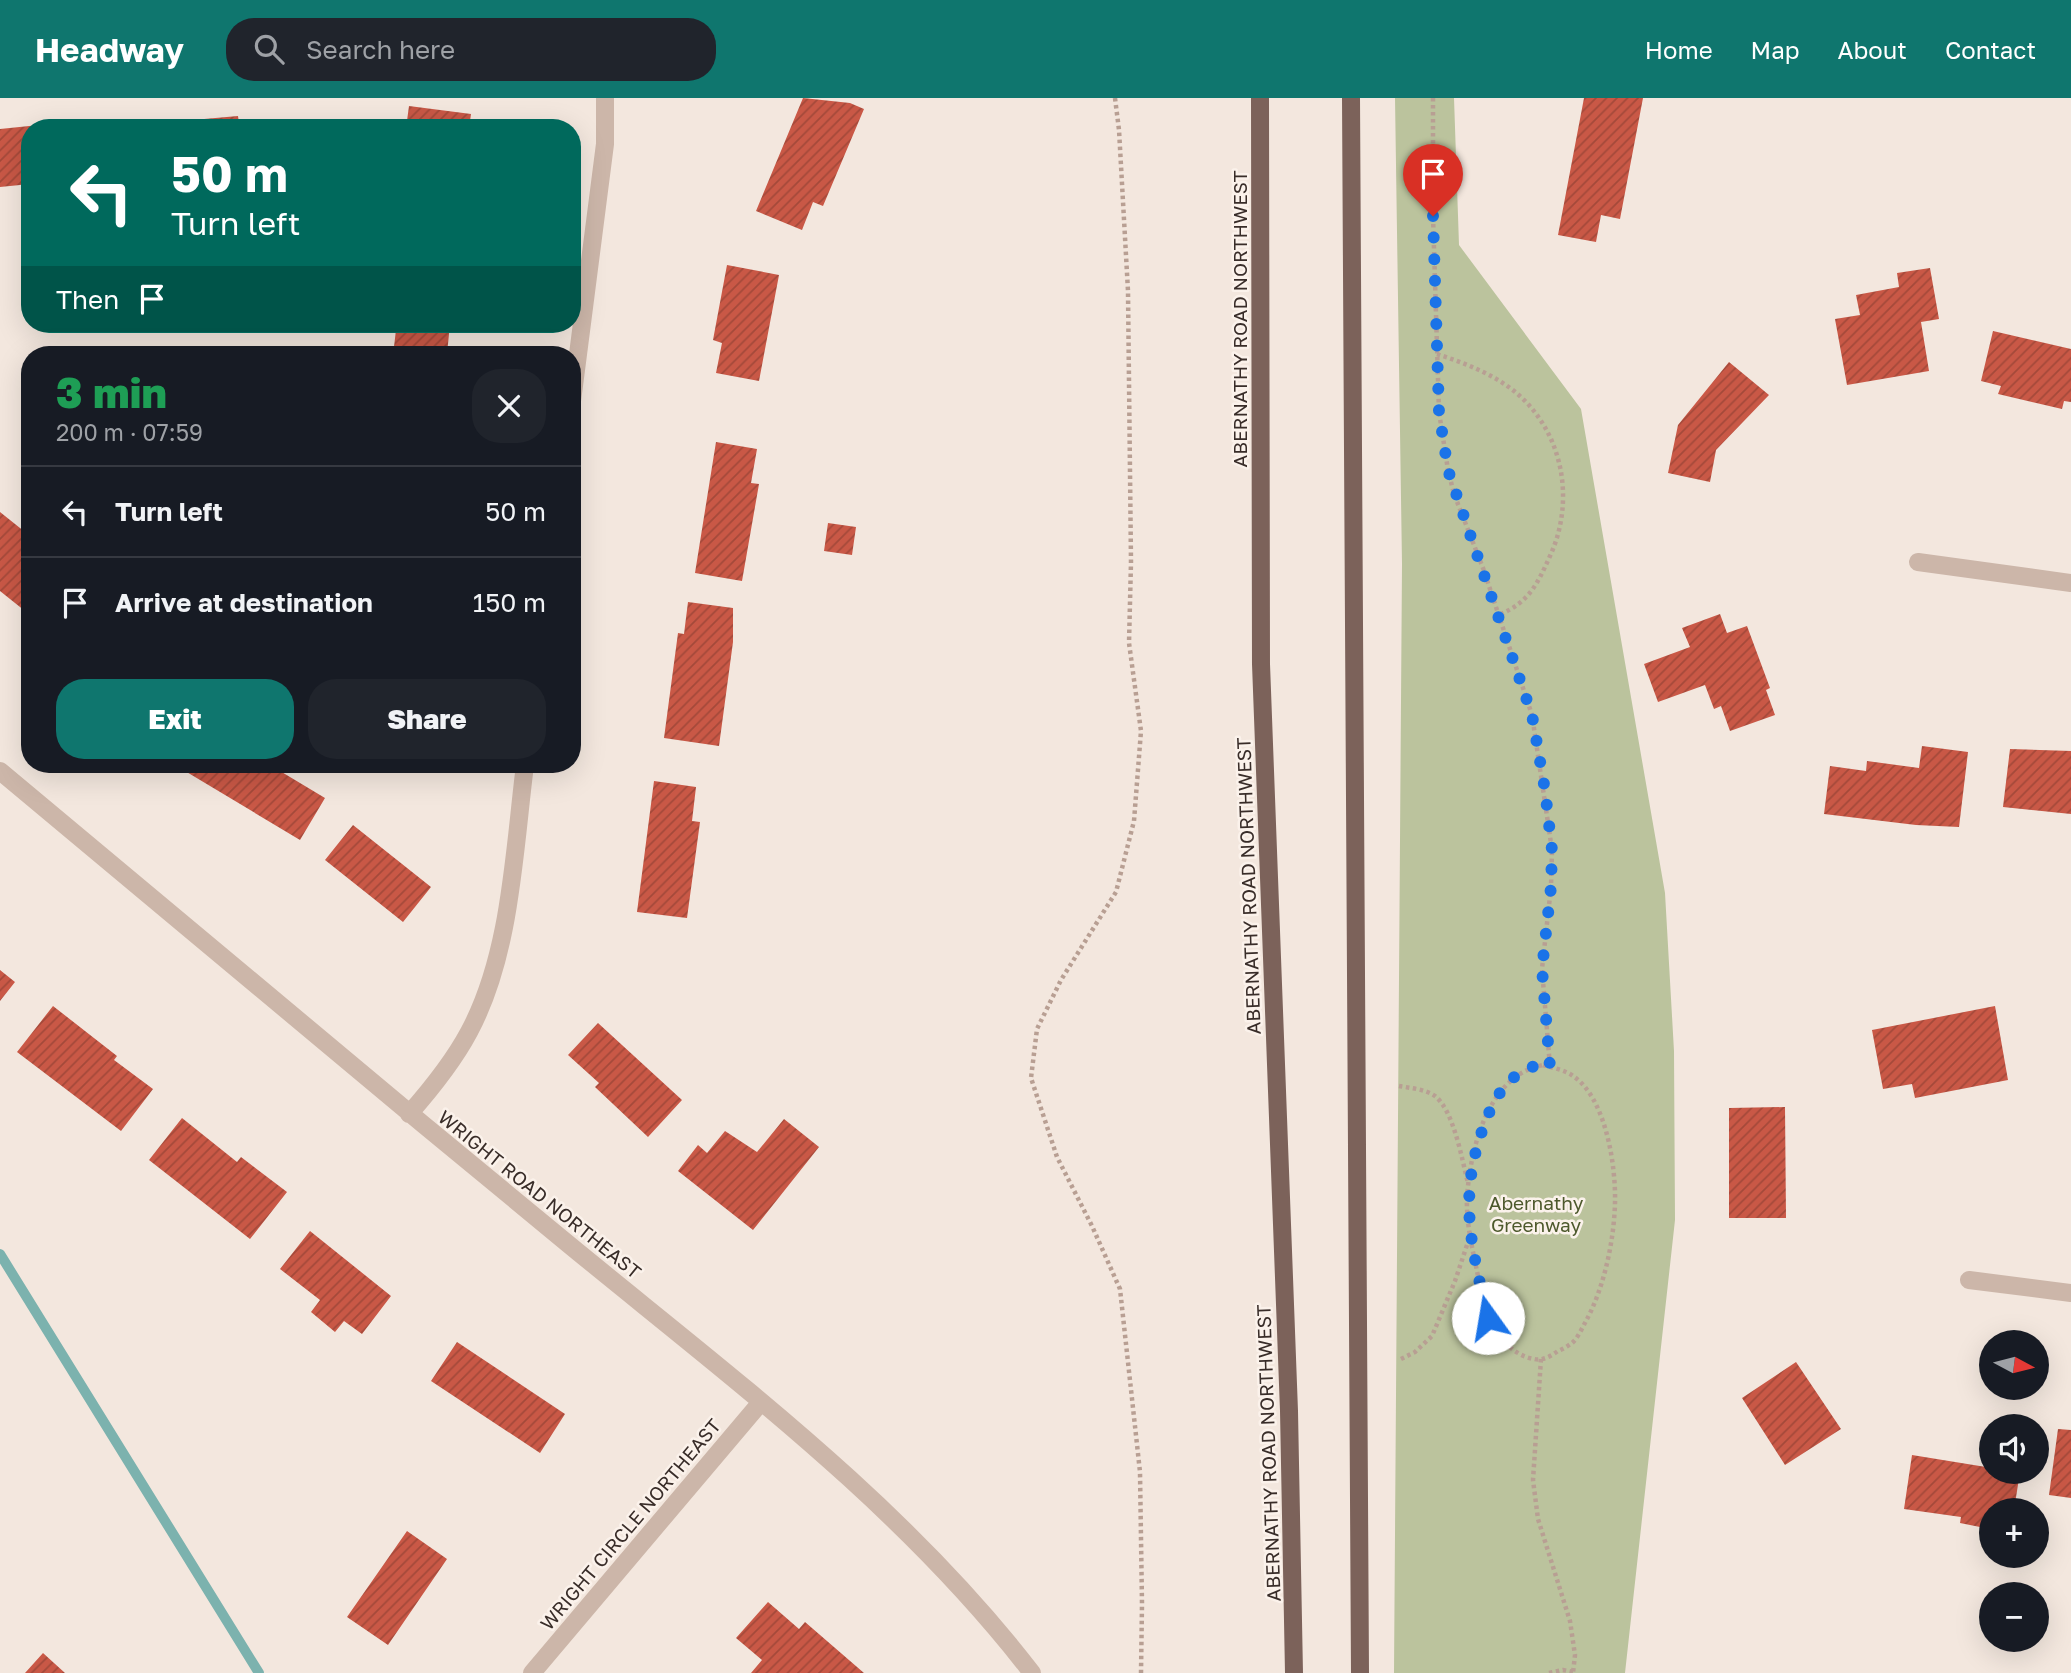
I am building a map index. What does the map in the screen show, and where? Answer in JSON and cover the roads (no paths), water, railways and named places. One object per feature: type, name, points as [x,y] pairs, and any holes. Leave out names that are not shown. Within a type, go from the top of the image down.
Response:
[{"type":"main road","name":"ABERNATHY ROAD NORTHWEST","points":[[1260,98],[1261,664],[1289,1398],[1294,1673]]},
{"type":"main road","points":[[1351,98],[1360,1673]]},
{"type":"street","points":[[581,333],[606,144],[605,98]]},
{"type":"street","points":[[1919,562],[2071,583]]},
{"type":"street","name":"WRIGHT ROAD NORTHEAST","points":[[0,771],[409,1114],[761,1402],[886,1511],[979,1609],[1032,1673]]},
{"type":"street","points":[[409,1114],[445,1072],[470,1031],[489,986],[503,939],[524,773]]},
{"type":"street","points":[[1969,1280],[2071,1293]]},
{"type":"street","name":"WRIGHT CIRCLE NORTHEAST","points":[[532,1673],[761,1402]]},
{"type":"waterway","points":[[0,1254],[259,1673]]},
{"type":"park label","name":"Abernathy Greenway","points":[[1536,1213]]}]
